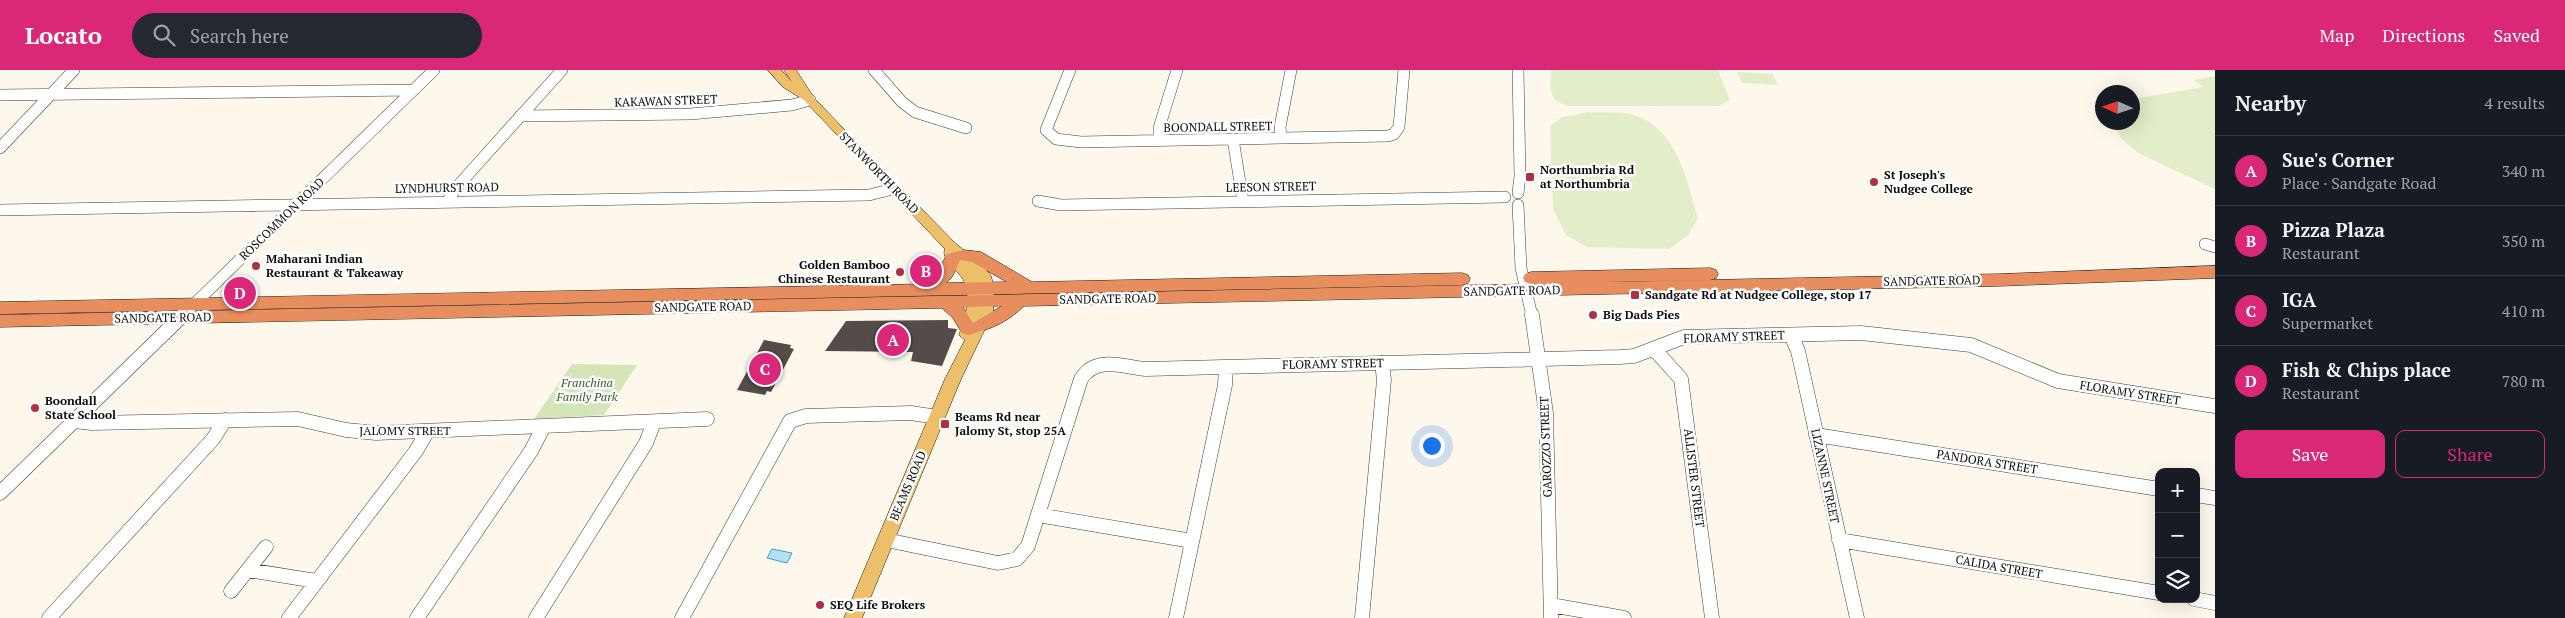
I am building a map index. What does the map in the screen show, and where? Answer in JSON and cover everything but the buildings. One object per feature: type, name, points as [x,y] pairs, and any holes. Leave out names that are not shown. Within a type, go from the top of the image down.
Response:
[{"type":"highway","points":[[930,289],[946,273],[955,253],[975,256],[1024,294],[1009,310],[974,328],[947,302]]},
{"type":"highway","name":"SANDGATE ROAD","points":[[0,308],[930,289],[981,295],[1524,284],[1999,280],[2212,271]]},
{"type":"highway","name":"SANDGATE ROAD","points":[[0,321],[947,302],[981,295]]},
{"type":"main road","name":"STANWORTH ROAD","points":[[774,70],[787,84],[810,100]]},
{"type":"main road","name":"STANWORTH ROAD","points":[[790,70],[810,100],[955,253],[981,295]]},
{"type":"main road","name":"BEAMS ROAD","points":[[853,618],[964,355],[963,344],[974,328],[981,295]]},
{"type":"street","points":[[0,148],[74,70]]},
{"type":"street","name":"ROSCOMMON ROAD","points":[[0,493],[434,70]]},
{"type":"street","points":[[447,202],[455,188],[562,70]]},
{"type":"street","points":[[874,70],[902,102],[915,112],[966,128]]},
{"type":"street","name":"BOONDALL STREET","points":[[1070,70],[1046,127],[1049,135],[1058,140],[1076,142],[1379,137],[1394,134],[1400,121],[1404,70]]},
{"type":"street","points":[[1159,140],[1159,128],[1177,70]]},
{"type":"street","points":[[1281,138],[1280,127],[1291,70]]},
{"type":"street","name":"GAROZZO STREET","points":[[1518,70],[1520,176],[1518,199],[1524,284],[1532,311],[1546,413],[1551,611]]},
{"type":"street","points":[[0,95],[414,90]]},
{"type":"street","name":"KAKAWAN STREET","points":[[520,116],[690,114],[796,105],[810,100]]},
{"type":"street","points":[[1233,139],[1243,201]]},
{"type":"street","name":"LYNDHURST ROAD","points":[[0,210],[868,195],[893,189]]},
{"type":"street","name":"LEESON STREET","points":[[1038,201],[1061,205],[1505,197],[1509,203],[1518,199]]},
{"type":"street","name":"FLORAMY STREET","points":[[1038,515],[1081,380],[1086,371],[1098,364],[1146,369],[1627,357],[1684,338],[1861,333],[1954,342],[1989,351],[2058,380],[2083,386],[2215,406]]},
{"type":"street","name":"LIZANNE STREET","points":[[1791,335],[1798,351],[1856,618]]},
{"type":"street","name":"ALLISTER STREET","points":[[1654,349],[1682,379],[1712,618]]},
{"type":"street","points":[[1362,618],[1384,380],[1382,363]]},
{"type":"street","points":[[1176,618],[1225,385],[1226,367]]},
{"type":"street","points":[[682,618],[785,430],[795,418],[806,416],[911,413],[937,417]]},
{"type":"street","name":"JALOMY STREET","points":[[74,421],[92,423],[298,419],[357,432],[427,432],[706,419]]},
{"type":"street","points":[[50,618],[213,439],[225,420]]},
{"type":"street","points":[[536,618],[646,443],[654,422]]},
{"type":"street","points":[[417,618],[531,450],[543,428]]},
{"type":"street","points":[[288,618],[416,451],[427,432]]},
{"type":"street","name":"PANDORA STREET","points":[[1816,436],[2155,488]]},
{"type":"street","points":[[2200,496],[2215,498]]},
{"type":"street","points":[[886,540],[998,563],[1008,563],[1017,559],[1026,549],[1038,515],[1192,541]]},
{"type":"street","name":"CALIDA STREET","points":[[1839,540],[2155,592]]},
{"type":"street","points":[[231,590],[266,547]]},
{"type":"street","points":[[248,570],[316,582]]},
{"type":"street","points":[[2200,600],[2215,603]]},
{"type":"street","points":[[1551,611],[1624,618]]},
{"type":"green space","points":[[1551,70],[1718,70],[1730,100],[1719,106],[1566,106],[1554,99],[1550,88]]},
{"type":"green space","points":[[1737,72],[1773,74],[1778,85],[1742,83]]},
{"type":"green space","points":[[2215,76],[2215,189],[2138,153],[2120,137],[2116,130],[2140,130],[2140,98],[2203,87],[2194,80]]},
{"type":"green space","points":[[1589,112],[1634,115],[1649,122],[1661,132],[1670,144],[1684,172],[1698,218],[1689,234],[1669,249],[1587,247],[1566,235],[1553,210],[1550,126],[1562,117]]},
{"type":"green space","name":"Franchina Family Park","points":[[572,364],[637,365],[604,415],[534,419]]},
{"type":"water","points":[[772,549],[792,553],[787,563],[767,558]]},
{"type":"place","name":"Northumbria Rd at Northumbria","points":[[1530,177]]},
{"type":"place","name":"St Joseph's Nudgee College","points":[[1874,182]]},
{"type":"place","name":"Maharani Indian Restaurant & Takeaway","points":[[256,266]]},
{"type":"place","name":"Pizza Plaza","points":[[926,271]]},
{"type":"place","name":"Golden Bamboo Chinese Restaurant","points":[[900,272]]},
{"type":"place","name":"Fish & Chips place","points":[[240,293]]},
{"type":"place","name":"Sandgate Rd at Nudgee College, stop 17","points":[[1635,295]]},
{"type":"place","name":"Big Dads Pies","points":[[1593,315]]},
{"type":"place","name":"Sue's Corner","points":[[893,340]]},
{"type":"place","name":"IGA","points":[[765,369]]},
{"type":"place","name":"Boondall State School","points":[[35,408]]},
{"type":"place","name":"Beams Rd near Jalomy St, stop 25A","points":[[945,424]]},
{"type":"place","name":"SEQ Life Brokers","points":[[820,605]]}]
